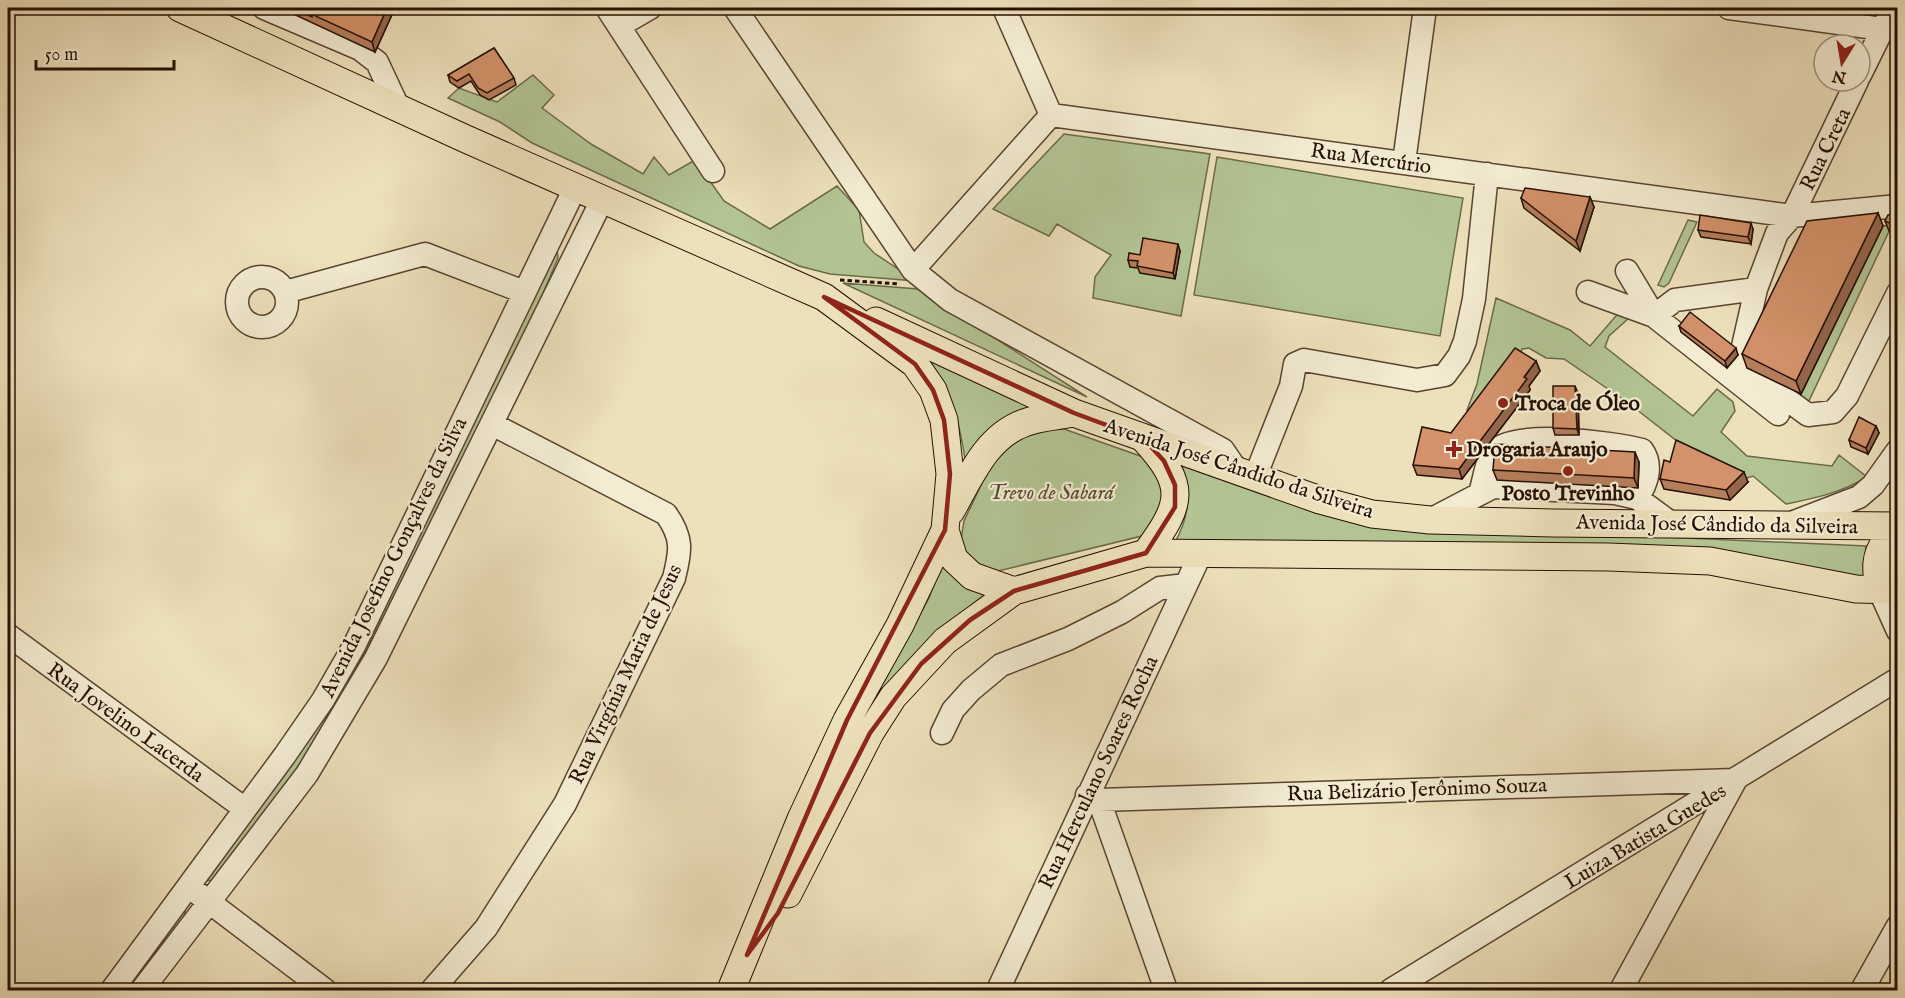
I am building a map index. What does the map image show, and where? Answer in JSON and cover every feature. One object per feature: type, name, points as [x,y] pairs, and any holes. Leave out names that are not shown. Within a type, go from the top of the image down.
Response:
[{"type":"main road","points":[[180,8],[602,200],[827,288],[915,364],[933,390],[944,420],[950,474],[946,525],[954,559],[972,576],[1014,591]]},
{"type":"main road","name":"Avenida José Cândido da Silveira","points":[[827,288],[1074,413],[1144,439],[1372,514],[1430,520],[1898,526]]},
{"type":"main road","points":[[731,990],[801,819],[842,730],[900,625],[946,525],[983,455],[1000,435],[1025,422],[1074,413]]},
{"type":"main road","points":[[1144,439],[1164,461],[1175,485],[1174,507],[1164,528],[1146,553]]},
{"type":"main road","points":[[1888,590],[1876,571],[1880,549],[1886,541],[1898,539]]},
{"type":"main road","name":"Avenida José Cândido da Silveira","points":[[747,955],[778,913],[870,733],[893,697],[945,641],[1014,591],[1146,553],[1608,557],[1710,561],[1856,589],[1888,590]]},
{"type":"street","points":[[267,8],[360,49],[377,62],[398,107]]},
{"type":"street","points":[[650,8],[613,17],[713,171]]},
{"type":"street","points":[[735,8],[913,270],[950,300],[1222,450],[1246,473],[1291,387],[1295,364],[1304,360],[1417,380],[1445,375],[1459,356],[1466,341],[1474,299],[1487,174]]},
{"type":"street","points":[[913,270],[1051,115],[1004,8]]},
{"type":"street","points":[[1404,162],[1425,8]]},
{"type":"street","points":[[1729,8],[1882,29]]},
{"type":"street","points":[[1872,50],[1893,8]]},
{"type":"street","name":"Rua Creta","points":[[1851,93],[1792,216],[1777,233],[1756,289],[1739,364],[1808,415],[1833,412],[1846,396],[1898,293]]},
{"type":"street","name":"Rua Mercúrio","points":[[1051,115],[1792,216],[1898,206]]},
{"type":"street","name":"Avenida Josefino Gonçalves da Silva","points":[[112,990],[323,700],[354,646],[575,188]]},
{"type":"street","name":"Avenida Josefino Gonçalves da Silva","points":[[142,990],[306,774],[344,714],[376,658],[602,200]]},
{"type":"street","points":[[285,292],[425,254],[524,292]]},
{"type":"street","points":[[1627,271],[1654,316]]},
{"type":"street","points":[[1654,316],[1676,300],[1756,289]]},
{"type":"street","points":[[1588,292],[1654,316],[1778,414]]},
{"type":"street","name":"Rua Virgínia Maria de Jesus","points":[[432,990],[486,928],[565,804],[675,578],[680,555],[678,532],[666,514],[492,424]]},
{"type":"street","points":[[1480,492],[1492,452],[1506,443],[1529,440],[1618,444],[1642,450],[1648,458],[1646,486],[1637,498]]},
{"type":"street","points":[[1786,525],[1859,497],[1873,485],[1898,450]]},
{"type":"street","points":[[1430,520],[1493,487],[1616,493],[1637,498],[1671,524]]},
{"type":"street","name":"Rua Herculano Soares Rocha","points":[[998,990],[1093,798],[1200,555]]},
{"type":"street","points":[[942,733],[953,710],[971,690],[1000,665],[1068,639],[1122,612],[1160,588],[1186,585]]},
{"type":"street","points":[[1888,590],[1898,631]]},
{"type":"street","name":"Rua Jovelino Lacerda","points":[[8,635],[245,809]]},
{"type":"street","name":"Luiza Batista Guedes","points":[[1391,990],[1898,679]]},
{"type":"street","points":[[1621,990],[1736,780]]},
{"type":"street","name":"Rua Belizário Jerônimo Souza","points":[[1093,798],[1736,780]]},
{"type":"street","points":[[1093,798],[1166,990]]},
{"type":"street","points":[[188,886],[325,990]]},
{"type":"street","points":[[1862,990],[1898,926]]},
{"type":"path","points":[[827,288],[934,286]]},
{"type":"highlighted area","points":[[824,297],[1074,413],[1144,439],[1164,461],[1175,485],[1175,507],[1146,553],[1014,591],[970,620],[921,664],[870,733],[778,913],[747,955],[847,720],[945,530],[950,474],[944,420],[933,390],[915,364]]},
{"type":"green space","points":[[533,75],[554,95],[542,108],[591,144],[643,174],[654,157],[669,175],[695,160],[724,201],[770,229],[837,186],[859,210],[864,242],[874,253],[916,281],[830,274],[799,266],[532,143],[500,122],[448,98],[459,88],[497,102]]},
{"type":"green space","points":[[1064,134],[1210,154],[1181,316],[1093,298],[1095,277],[1111,255],[1057,224],[1049,236],[993,209]]},
{"type":"green space","points":[[1217,157],[1463,198],[1440,336],[1194,295]]},
{"type":"green space","points":[[1688,220],[1697,222],[1669,283],[1664,287],[1658,285]]},
{"type":"green space","points":[[1892,225],[1807,405],[1781,384],[1801,394],[1883,226]]},
{"type":"green space","points":[[557,249],[558,258],[535,312],[372,645],[302,761],[212,881],[208,880],[206,877],[265,799]]},
{"type":"green space","points":[[843,283],[918,289],[1087,397]]},
{"type":"green space","points":[[1496,298],[1570,330],[1590,346],[1621,310],[1629,318],[1609,336],[1605,347],[1693,416],[1717,389],[1733,402],[1735,411],[1721,432],[1747,456],[1832,466],[1839,455],[1867,477],[1838,491],[1786,504],[1753,476],[1744,479],[1677,441],[1627,402],[1564,359],[1546,358],[1529,348],[1522,349],[1519,358],[1477,416],[1467,410],[1477,384]]},
{"type":"green space","points":[[925,356],[1035,407],[966,465],[953,407],[942,380]]},
{"type":"green space","name":"Trevo de Sabará","points":[[1043,429],[1064,429],[1143,457],[1169,495],[1146,535],[994,572],[967,558],[961,540],[964,521],[983,481],[999,455],[1013,440]]},
{"type":"green space","points":[[1180,461],[1329,515],[1640,536],[1866,546],[1864,579],[1174,544],[1188,503],[1184,472]]},
{"type":"green space","points":[[943,558],[959,582],[985,594],[939,632],[839,762],[929,598]]},
{"type":"green space","points":[[181,911],[185,911],[185,916],[129,990],[120,990]]},
{"type":"building","points":[[291,8],[314,8],[312,17]]},
{"type":"building","points":[[314,8],[387,8],[372,42],[311,14]]},
{"type":"building","points":[[494,48],[514,78],[487,93],[478,88],[469,74],[457,81],[448,75]]},
{"type":"building","points":[[1525,188],[1590,197],[1576,241],[1521,198]]},
{"type":"building","points":[[1878,213],[1796,381],[1742,354],[1807,221]]},
{"type":"building","points":[[1898,214],[1898,227],[1885,221],[1888,215]]},
{"type":"building","points":[[1700,215],[1751,223],[1748,237],[1698,230]]},
{"type":"building","points":[[1143,238],[1178,244],[1173,273],[1137,266],[1138,261],[1128,260],[1129,253],[1140,255]]},
{"type":"building","points":[[1690,312],[1736,348],[1725,361],[1679,326]]},
{"type":"building","points":[[1515,348],[1536,361],[1524,377],[1527,379],[1459,469],[1413,465],[1422,427],[1451,433]]},
{"type":"building","points":[[1553,386],[1575,386],[1577,429],[1553,428]]},
{"type":"building","points":[[1859,417],[1876,426],[1866,448],[1849,440]]},
{"type":"building","points":[[1676,440],[1744,472],[1726,490],[1660,479],[1664,460],[1670,462]]},
{"type":"building","points":[[1495,444],[1635,452],[1634,478],[1493,470]]},
{"type":"place","name":"Troca de Óleo","points":[[1503,403]]},
{"type":"place","name":"Drogaria Araujo","points":[[1454,449]]},
{"type":"place","name":"Posto Trevinho","points":[[1568,471]]}]
